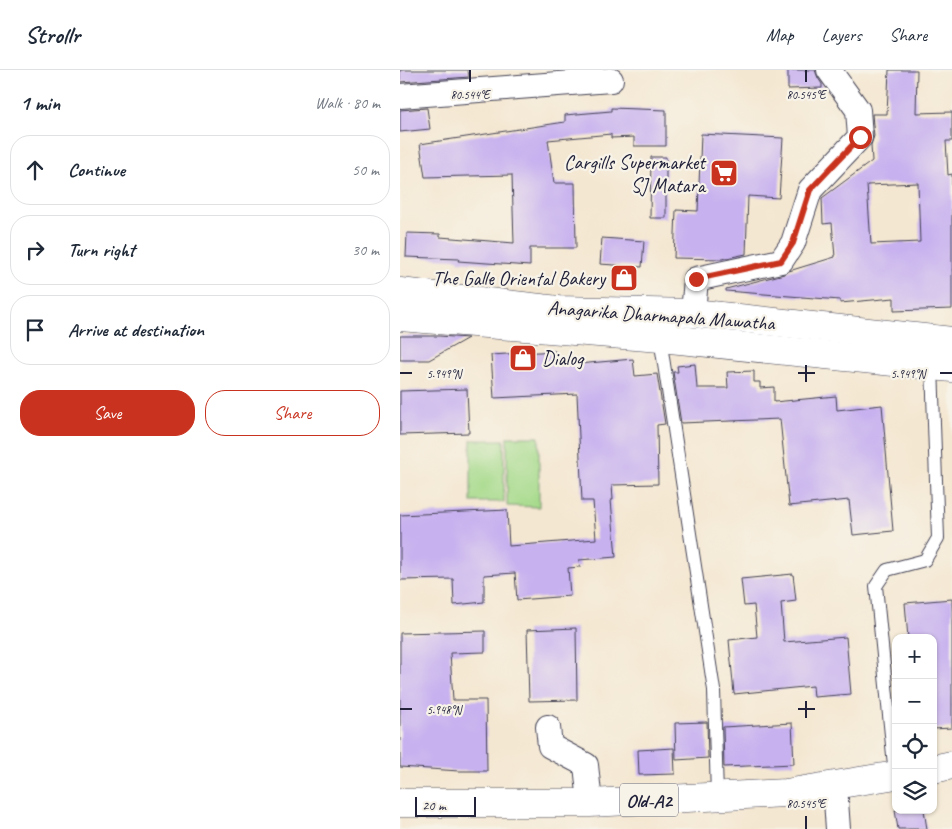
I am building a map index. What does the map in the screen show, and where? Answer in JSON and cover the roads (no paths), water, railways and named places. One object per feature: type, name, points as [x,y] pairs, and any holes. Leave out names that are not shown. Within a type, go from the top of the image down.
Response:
[{"type":"highway","name":"Anagarika Dharmapala Mawatha","points":[[400,292],[558,310],[693,313],[952,340]]},
{"type":"highway","name":"Anagarika Dharmapala Mawatha","points":[[400,317],[660,338],[942,367]]},
{"type":"highway","points":[[937,767],[952,765]]},
{"type":"highway","name":"Old-A2","points":[[400,803],[590,803],[786,793],[892,776]]},
{"type":"street","points":[[693,313],[696,279],[781,261],[793,243],[810,190],[860,137],[858,110],[829,70]]},
{"type":"street","points":[[400,96],[611,80]]},
{"type":"street","points":[[548,727],[550,746],[586,765],[590,803]]},
{"type":"street","points":[[834,786],[838,829]]},
{"type":"lane","points":[[660,338],[714,690],[718,796]]},
{"type":"lane","points":[[894,769],[876,586],[887,570],[925,560],[938,538],[942,367]]},
{"type":"place","name":"Cargills Supermarket SJ Matara","points":[[724,173]]},
{"type":"place","name":"The Galle Oriental Bakery","points":[[624,278]]},
{"type":"place","name":"Dialog","points":[[523,358]]}]
